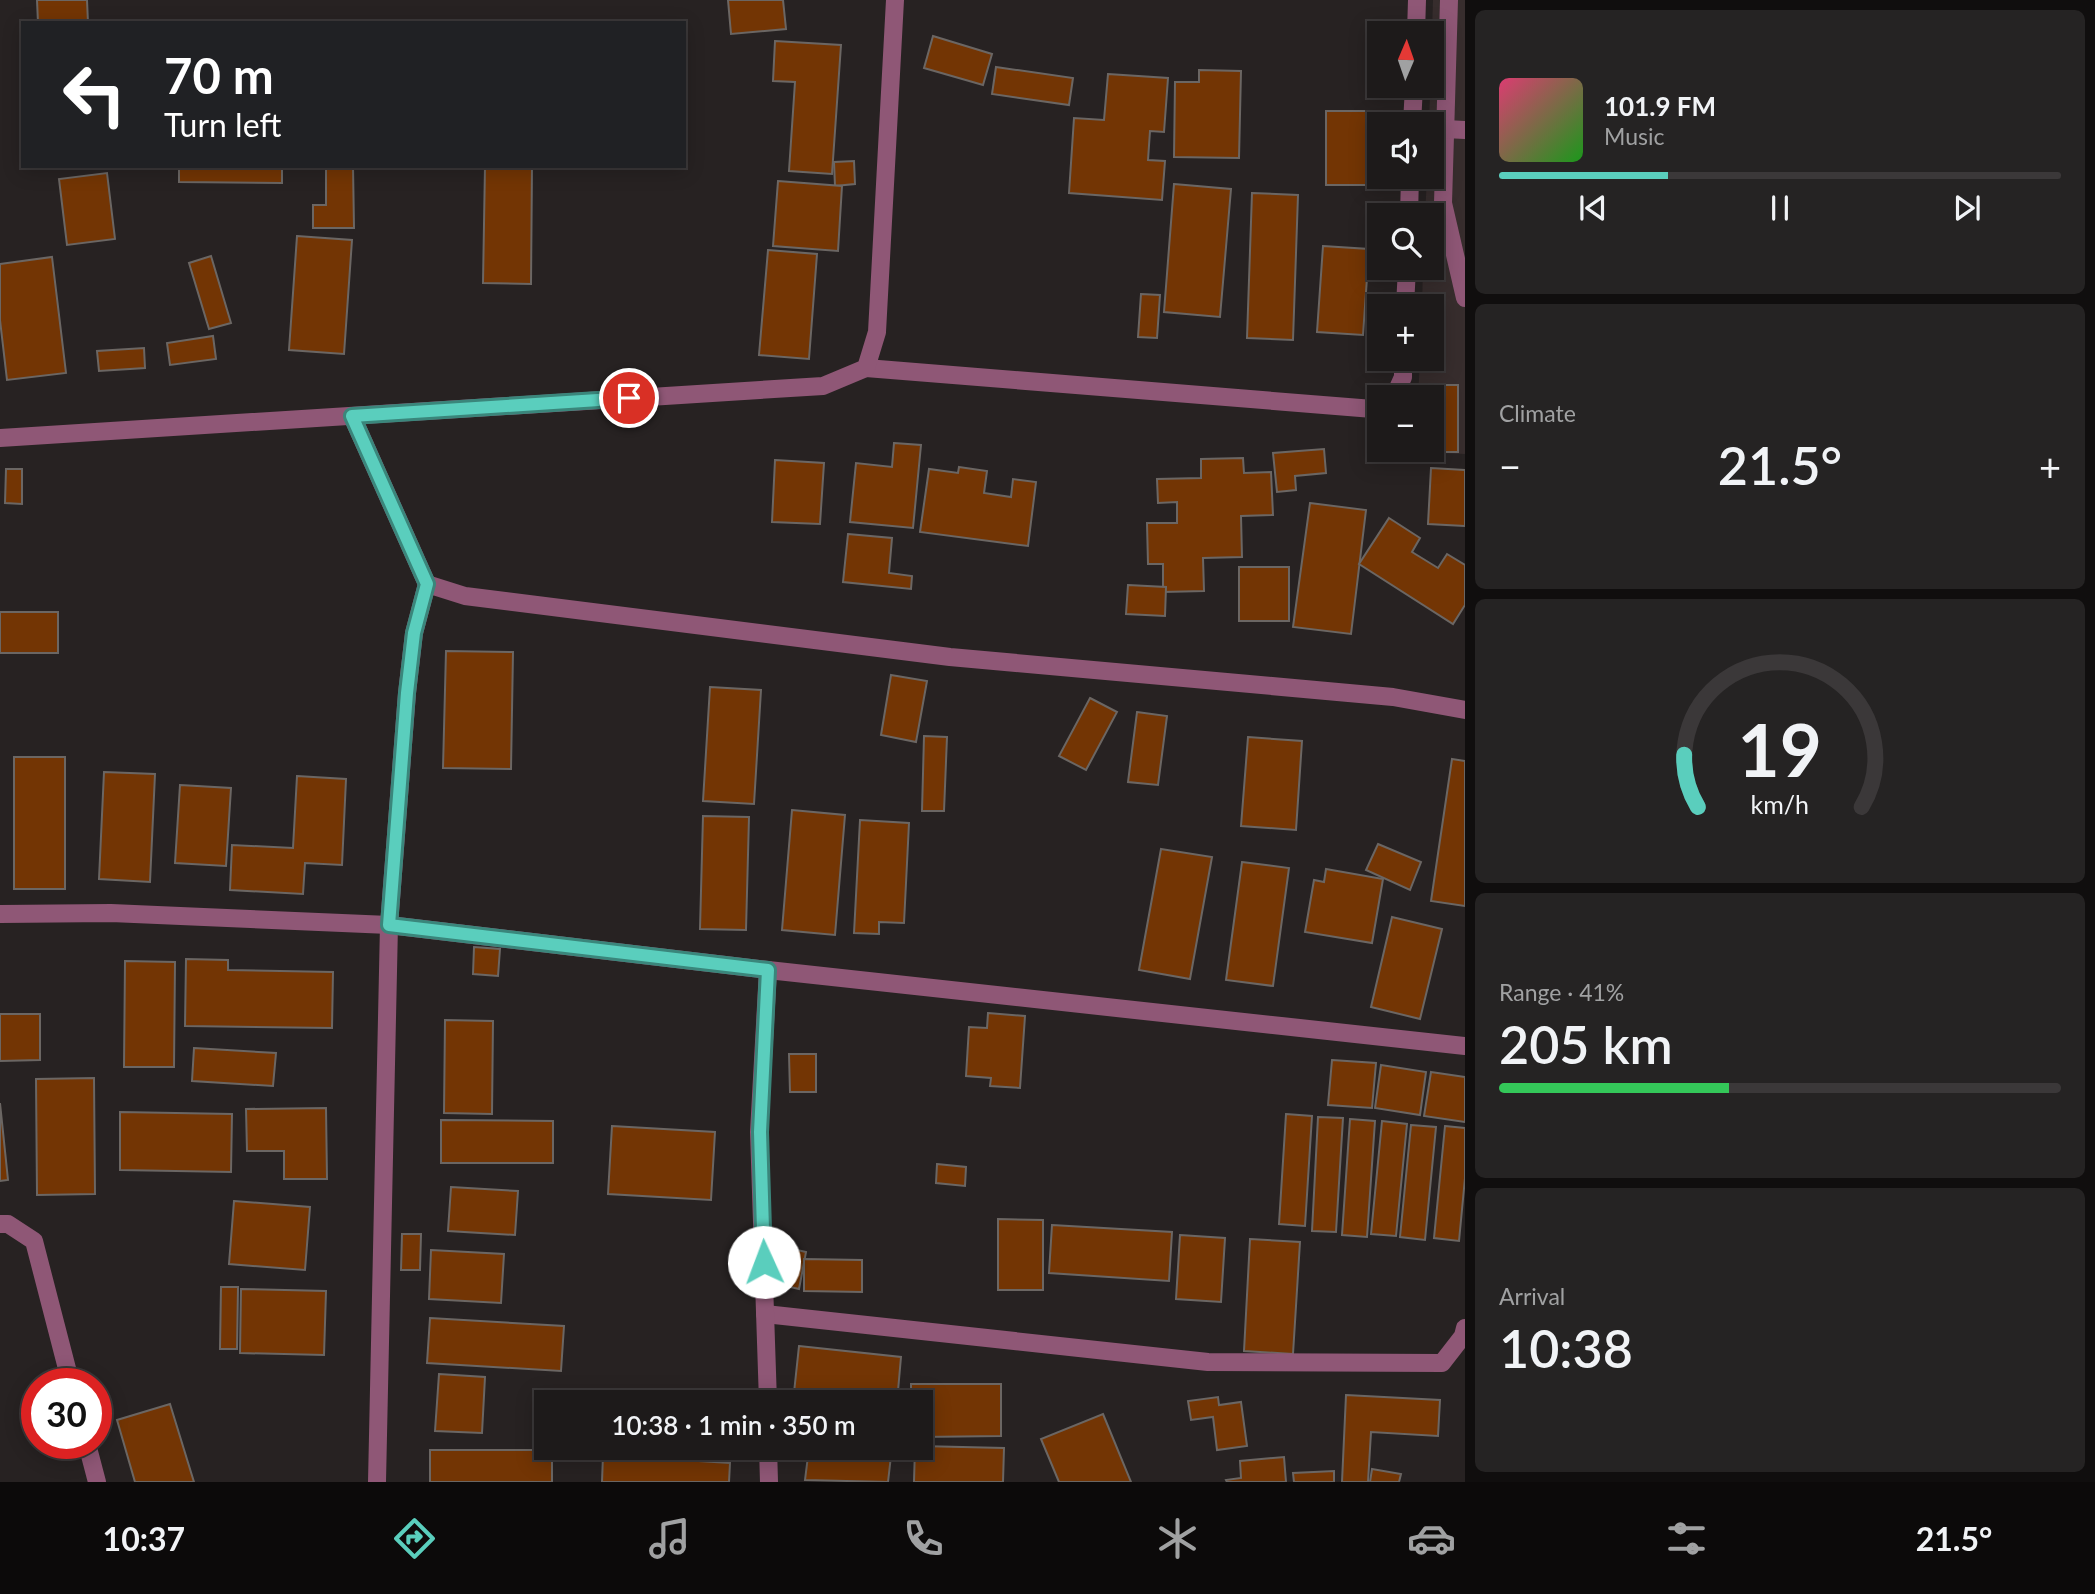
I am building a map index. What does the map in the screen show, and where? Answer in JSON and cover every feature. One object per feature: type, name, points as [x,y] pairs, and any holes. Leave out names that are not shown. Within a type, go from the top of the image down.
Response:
[{"type":"street","points":[[866,368],[877,332],[895,0]]},
{"type":"street","points":[[1416,21],[1417,0]]},
{"type":"street","points":[[1449,0],[1443,204],[1465,298]]},
{"type":"street","points":[[1445,129],[1465,130]]},
{"type":"street","points":[[0,438],[823,386],[866,368],[1367,410]]},
{"type":"street","points":[[352,416],[427,584],[414,633],[407,693],[389,925],[377,1482]]},
{"type":"street","points":[[427,584],[466,596],[506,603],[950,657],[1393,697],[1465,710]]},
{"type":"street","points":[[0,914],[111,913],[389,925],[768,970],[1465,1046]]},
{"type":"street","points":[[768,970],[760,1132],[768,1390]]},
{"type":"street","points":[[0,1224],[8,1224],[34,1241],[67,1368]]},
{"type":"street","points":[[765,1314],[1208,1362],[1442,1363],[1463,1336],[1465,1328]]},
{"type":"street","points":[[91,1459],[97,1482]]},
{"type":"street","points":[[768,1460],[769,1482]]},
{"type":"shaded area","points":[[1433,0],[1465,0],[1465,454],[1444,453],[1444,385],[1419,385],[1419,371],[1444,371],[1444,294],[1422,294],[1423,280],[1444,280],[1444,203],[1426,203],[1426,189],[1444,189],[1444,112],[1429,112],[1430,98],[1444,98],[1444,21],[1432,21]]},
{"type":"building","points":[[37,0],[87,0],[88,21],[38,21]]},
{"type":"building","points":[[728,0],[783,0],[786,29],[731,34]]},
{"type":"building","points":[[933,36],[992,54],[983,85],[924,68]]},
{"type":"building","points":[[775,41],[841,45],[832,174],[789,171],[795,82],[773,81]]},
{"type":"building","points":[[996,67],[1073,78],[1069,105],[992,94]]},
{"type":"building","points":[[1199,70],[1241,71],[1239,158],[1174,157],[1175,82],[1199,82]]},
{"type":"building","points":[[1108,74],[1168,78],[1164,132],[1150,131],[1148,160],[1165,161],[1162,200],[1069,193],[1074,118],[1104,120]]},
{"type":"building","points":[[1326,111],[1383,111],[1367,112],[1367,185],[1326,185]]},
{"type":"building","points":[[854,161],[855,184],[835,186],[834,162]]},
{"type":"building","points":[[179,168],[282,168],[282,183],[179,182]]},
{"type":"building","points":[[326,168],[353,168],[354,228],[313,228],[313,205],[326,205]]},
{"type":"building","points":[[485,168],[532,168],[531,284],[483,283]]},
{"type":"building","points":[[107,173],[115,239],[67,245],[59,179]]},
{"type":"building","points":[[778,181],[842,186],[838,251],[773,246]]},
{"type":"building","points":[[1174,184],[1231,189],[1220,317],[1164,312]]},
{"type":"building","points":[[1252,193],[1298,195],[1293,340],[1247,338]]},
{"type":"building","points":[[297,236],[352,240],[344,354],[289,350]]},
{"type":"building","points":[[1323,246],[1367,249],[1363,335],[1317,332]]},
{"type":"building","points":[[768,250],[817,254],[809,359],[759,355]]},
{"type":"building","points":[[211,256],[231,323],[209,329],[189,263]]},
{"type":"building","points":[[52,257],[66,373],[7,380],[0,320],[0,264]]},
{"type":"building","points":[[1141,294],[1160,295],[1157,338],[1138,337]]},
{"type":"building","points":[[213,336],[216,359],[170,365],[167,343]]},
{"type":"building","points":[[144,348],[145,368],[99,371],[97,351]]},
{"type":"building","points":[[1444,385],[1458,385],[1458,452],[1444,452]]},
{"type":"building","points":[[894,443],[921,445],[913,528],[850,522],[856,463],[892,467]]},
{"type":"building","points":[[1324,449],[1326,473],[1295,476],[1296,490],[1277,492],[1273,453]]},
{"type":"building","points":[[1243,458],[1244,473],[1271,472],[1273,515],[1241,516],[1242,557],[1203,558],[1204,591],[1163,592],[1163,564],[1148,564],[1147,523],[1177,523],[1177,502],[1158,503],[1157,479],[1201,478],[1201,459]]},
{"type":"building","points":[[775,460],[824,463],[820,524],[772,522]]},
{"type":"building","points":[[959,467],[987,471],[984,493],[1011,497],[1013,479],[1036,482],[1028,546],[920,532],[929,469],[958,473]]},
{"type":"building","points":[[1431,468],[1465,470],[1465,526],[1428,524]]},
{"type":"building","points":[[6,469],[22,469],[22,504],[5,503]]},
{"type":"building","points":[[1310,503],[1366,510],[1351,634],[1293,627]]},
{"type":"building","points":[[1389,518],[1420,538],[1412,552],[1438,568],[1447,554],[1465,565],[1465,605],[1453,624],[1359,564]]},
{"type":"building","points":[[848,534],[892,538],[889,573],[912,576],[911,589],[843,582]]},
{"type":"building","points":[[1239,567],[1289,567],[1289,621],[1239,621]]},
{"type":"building","points":[[1128,585],[1166,587],[1165,616],[1126,614]]},
{"type":"building","points":[[0,612],[58,612],[58,653],[0,653]]},
{"type":"building","points":[[446,651],[513,652],[511,769],[443,768]]},
{"type":"building","points":[[891,675],[927,681],[916,742],[881,735]]},
{"type":"building","points":[[710,687],[761,690],[754,804],[703,801]]},
{"type":"building","points":[[1090,698],[1117,712],[1086,770],[1059,756]]},
{"type":"building","points":[[1137,712],[1167,716],[1158,785],[1128,782]]},
{"type":"building","points":[[924,736],[947,737],[944,811],[922,811]]},
{"type":"building","points":[[1248,737],[1302,741],[1296,830],[1241,826]]},
{"type":"building","points":[[14,757],[65,757],[65,889],[14,889]]},
{"type":"building","points":[[1452,759],[1465,761],[1465,906],[1431,901]]},
{"type":"building","points":[[104,772],[155,774],[150,882],[99,879]]},
{"type":"building","points":[[297,776],[346,779],[342,865],[305,863],[303,894],[230,890],[232,845],[293,848]]},
{"type":"building","points":[[180,785],[231,788],[226,866],[175,863]]},
{"type":"building","points":[[792,810],[845,815],[835,935],[782,930]]},
{"type":"building","points":[[703,816],[749,817],[746,930],[700,929]]},
{"type":"building","points":[[860,820],[909,823],[904,923],[879,922],[879,934],[854,933]]},
{"type":"building","points":[[1378,844],[1421,862],[1410,890],[1366,870]]},
{"type":"building","points":[[1161,849],[1212,857],[1190,979],[1139,970]]},
{"type":"building","points":[[1242,862],[1289,868],[1273,986],[1226,980]]},
{"type":"building","points":[[1326,869],[1383,879],[1372,943],[1305,932],[1314,880],[1324,882]]},
{"type":"building","points":[[1392,917],[1442,929],[1420,1019],[1371,1007]]},
{"type":"building","points":[[474,947],[500,949],[498,976],[473,974]]},
{"type":"building","points":[[186,959],[228,960],[228,970],[333,972],[332,1028],[185,1026]]},
{"type":"building","points":[[125,961],[175,962],[174,1067],[124,1067]]},
{"type":"building","points":[[988,1013],[1025,1016],[1020,1088],[990,1086],[991,1078],[966,1076],[969,1027],[987,1028]]},
{"type":"building","points":[[0,1014],[40,1014],[40,1060],[0,1061]]},
{"type":"building","points":[[445,1020],[493,1021],[492,1114],[444,1113]]},
{"type":"building","points":[[194,1048],[276,1053],[273,1086],[192,1081]]},
{"type":"building","points":[[789,1054],[816,1054],[816,1092],[790,1092]]},
{"type":"building","points":[[1332,1060],[1376,1063],[1372,1108],[1328,1105]]},
{"type":"building","points":[[1381,1065],[1426,1072],[1420,1115],[1375,1108]]},
{"type":"building","points":[[1431,1072],[1465,1077],[1465,1122],[1424,1116]]},
{"type":"building","points":[[94,1078],[95,1194],[37,1195],[36,1079]]},
{"type":"building","points":[[0,1103],[8,1180],[0,1181]]},
{"type":"building","points":[[326,1108],[327,1179],[284,1179],[284,1151],[247,1151],[246,1109]]},
{"type":"building","points":[[120,1112],[232,1114],[231,1172],[120,1170]]},
{"type":"building","points":[[1286,1114],[1312,1116],[1305,1226],[1279,1224]]},
{"type":"building","points":[[1318,1117],[1343,1118],[1336,1232],[1312,1231]]},
{"type":"building","points":[[1350,1119],[1375,1121],[1367,1237],[1342,1235]]},
{"type":"building","points":[[441,1120],[553,1121],[553,1163],[441,1163]]},
{"type":"building","points":[[1382,1121],[1407,1124],[1396,1236],[1371,1234]]},
{"type":"building","points":[[1411,1125],[1436,1127],[1425,1240],[1400,1237]]},
{"type":"building","points":[[612,1126],[715,1132],[711,1200],[608,1194]]},
{"type":"building","points":[[1445,1126],[1465,1128],[1465,1178],[1459,1241],[1434,1238]]},
{"type":"building","points":[[937,1164],[966,1167],[965,1186],[936,1183]]},
{"type":"building","points":[[451,1187],[518,1191],[515,1235],[448,1231]]},
{"type":"building","points":[[234,1201],[310,1207],[305,1270],[229,1264]]},
{"type":"building","points":[[998,1219],[1043,1220],[1043,1290],[998,1290]]},
{"type":"building","points":[[1052,1225],[1172,1232],[1169,1281],[1049,1273]]},
{"type":"building","points":[[402,1234],[421,1234],[420,1270],[401,1270]]},
{"type":"building","points":[[1180,1235],[1225,1238],[1221,1302],[1176,1299]]},
{"type":"building","points":[[1250,1239],[1300,1242],[1293,1354],[1244,1351]]},
{"type":"building","points":[[793,1249],[806,1252],[799,1289],[786,1286]]},
{"type":"building","points":[[431,1250],[504,1254],[501,1303],[429,1299]]},
{"type":"building","points":[[804,1259],[862,1260],[862,1292],[804,1291]]},
{"type":"building","points":[[221,1287],[238,1287],[237,1349],[220,1349]]},
{"type":"building","points":[[241,1289],[326,1291],[324,1355],[240,1353]]},
{"type":"building","points":[[430,1318],[564,1326],[561,1371],[427,1363]]},
{"type":"building","points":[[799,1346],[901,1357],[898,1390],[794,1390]]},
{"type":"building","points":[[439,1374],[485,1377],[482,1433],[435,1431]]},
{"type":"building","points":[[911,1384],[1001,1384],[1001,1436],[933,1437],[933,1390],[911,1390]]},
{"type":"building","points":[[1346,1395],[1440,1400],[1438,1436],[1371,1432],[1368,1482],[1342,1482]]},
{"type":"building","points":[[1218,1397],[1219,1405],[1241,1402],[1247,1446],[1217,1450],[1213,1417],[1191,1420],[1188,1401]]},
{"type":"building","points":[[170,1404],[194,1482],[135,1482],[117,1420]]},
{"type":"building","points":[[1103,1414],[1131,1482],[1059,1482],[1041,1439]]},
{"type":"building","points":[[933,1446],[1004,1448],[1003,1482],[914,1482],[915,1460],[933,1460]]},
{"type":"building","points":[[430,1450],[534,1450],[534,1460],[552,1460],[552,1482],[430,1482]]},
{"type":"building","points":[[1284,1457],[1286,1482],[1226,1480],[1241,1478],[1240,1461]]},
{"type":"building","points":[[603,1460],[730,1463],[729,1482],[602,1482]]},
{"type":"building","points":[[808,1460],[891,1460],[888,1482],[805,1480]]},
{"type":"building","points":[[1372,1469],[1401,1474],[1399,1482],[1370,1482]]},
{"type":"building","points":[[1334,1471],[1334,1482],[1294,1482],[1293,1473]]},
{"type":"route","points":[[629,398],[352,416],[427,584],[414,633],[407,693],[389,925],[768,970],[760,1132],[764,1262]]}]
